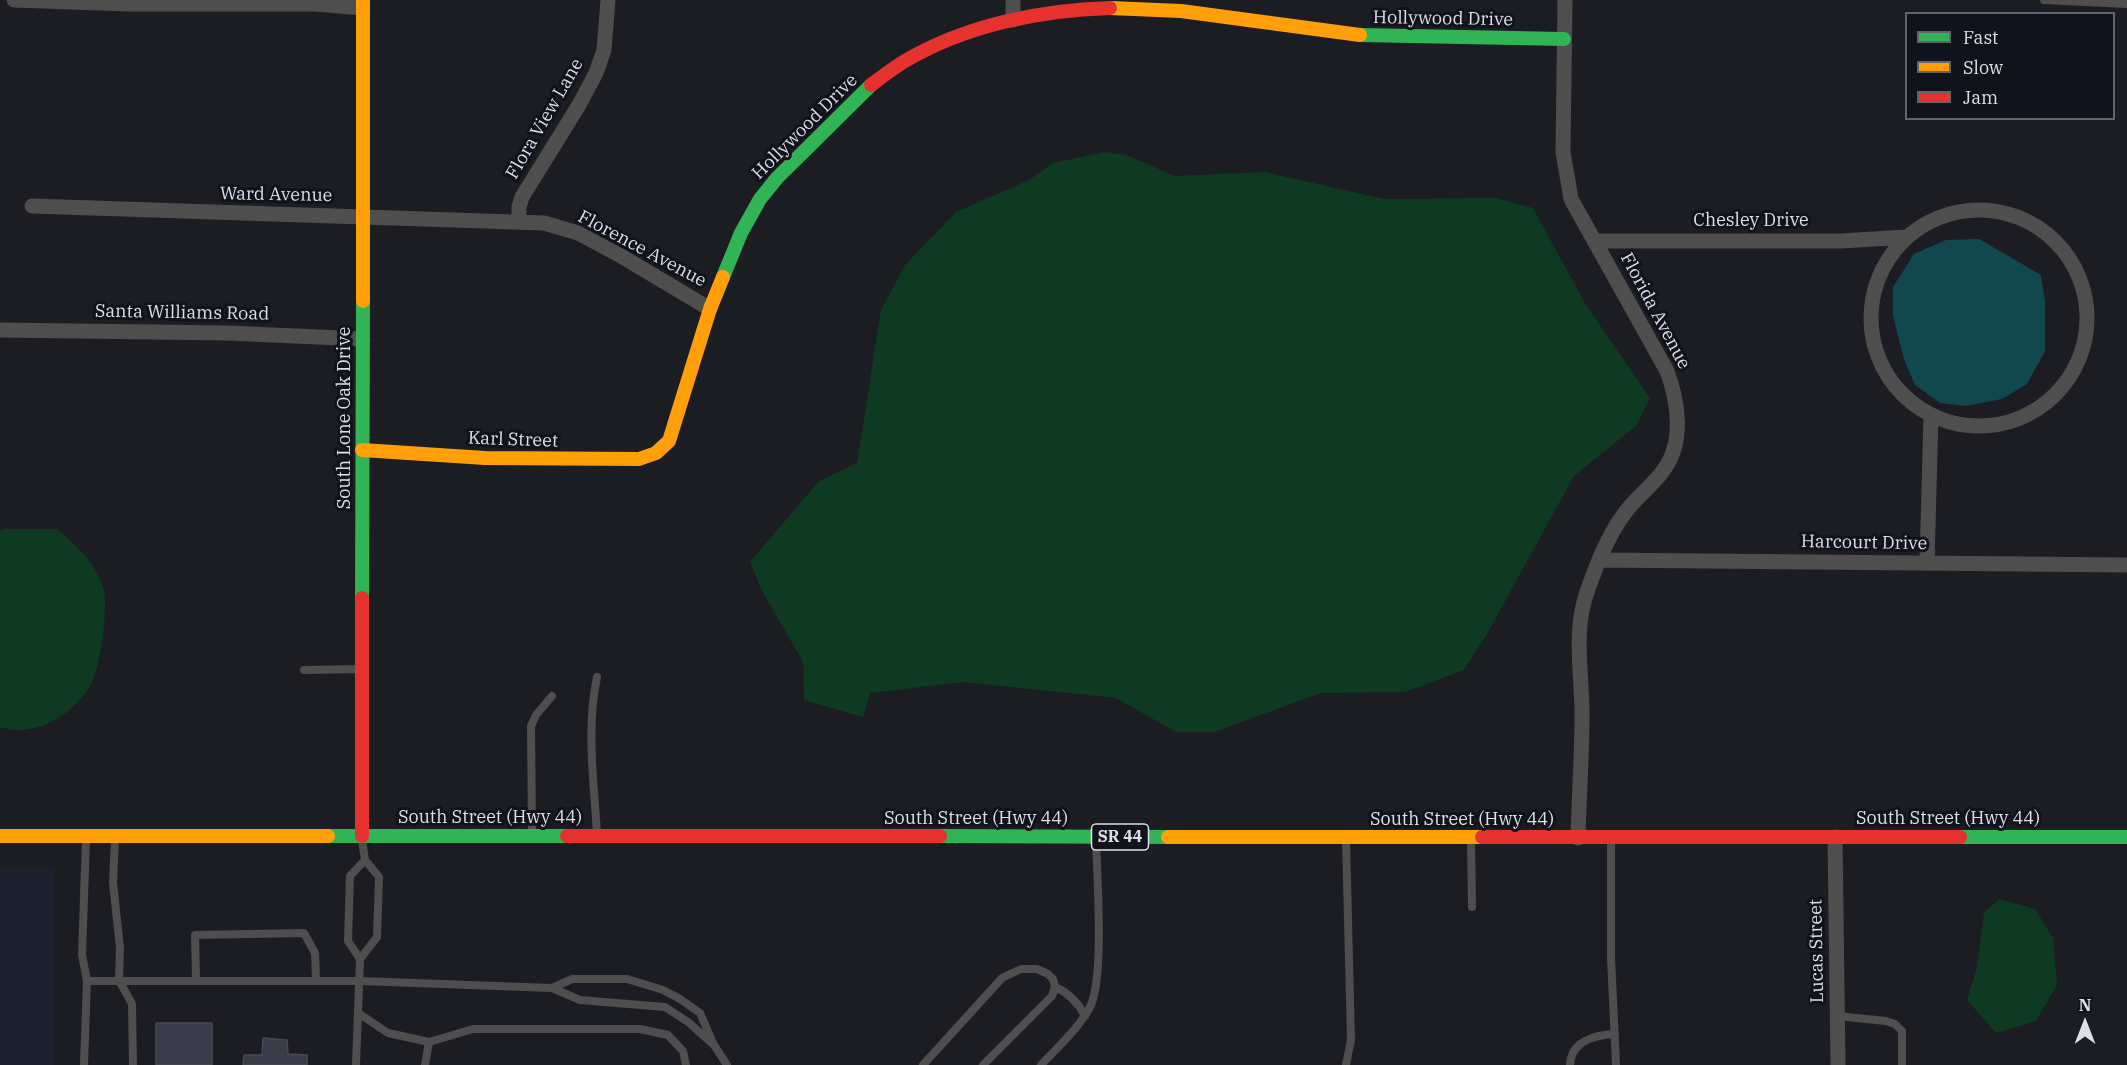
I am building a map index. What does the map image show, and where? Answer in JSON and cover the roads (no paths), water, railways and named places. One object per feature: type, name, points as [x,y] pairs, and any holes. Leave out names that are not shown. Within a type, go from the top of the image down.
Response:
[{"type":"street","points":[[14,0],[128,4],[363,4]]},
{"type":"street","name":"Flora View Lane","points":[[519,221],[522,197],[579,105],[596,73],[604,51],[608,0]]},
{"type":"street","points":[[1013,0],[1013,20]]},
{"type":"street","name":"Florida Avenue","points":[[1565,0],[1563,152],[1571,199],[1666,370],[1675,393],[1678,413],[1672,457],[1664,470],[1625,512],[1614,529],[1586,594],[1581,620],[1582,714],[1578,838]]},
{"type":"street","name":"South Lone Oak Drive","points":[[362,836],[363,4]]},
{"type":"street","name":"Hollywood Drive","points":[[661,452],[669,441],[710,309],[733,251],[760,199],[777,178],[872,85],[905,61],[941,43],[971,31],[1013,20],[1076,9],[1170,10],[1336,33],[1374,36],[1564,39]]},
{"type":"street","name":"Ward Avenue","points":[[32,206],[519,221]]},
{"type":"street","points":[[1974,208],[1996,209],[2017,215],[2050,235],[2065,251],[2076,271],[2082,292],[2085,324],[2081,350],[2074,369],[2047,404],[2030,415],[2010,423],[1973,428],[1952,424],[1931,416],[1899,391],[1880,358],[1875,336],[1874,309],[1877,287],[1885,266],[1906,237],[1936,217],[1957,210],[1974,208]]},
{"type":"street","name":"Florence Avenue","points":[[519,221],[544,223],[578,233],[710,309]]},
{"type":"street","name":"Chesley Drive","points":[[1595,241],[1829,241],[1906,237]]},
{"type":"street","name":"Santa Williams Road","points":[[0,330],[228,333],[363,339]]},
{"type":"street","points":[[1927,563],[1931,416]]},
{"type":"street","name":"Karl Street","points":[[362,450],[545,460],[639,459],[661,452]]},
{"type":"street","name":"Harcourt Drive","points":[[1600,560],[2127,565]]},
{"type":"street","name":"SR 44","points":[[0,836],[115,836]]},
{"type":"street","name":"South Street (Hwy 44)","points":[[115,836],[2126,837]]},
{"type":"street","name":"Lucas Street","points":[[1835,837],[1838,1065]]},
{"type":"lane","points":[[2044,0],[2127,4]]},
{"type":"lane","points":[[304,670],[362,669]]},
{"type":"lane","points":[[597,677],[593,696],[591,747],[597,836]]},
{"type":"lane","points":[[532,836],[531,726],[536,715],[552,696]]},
{"type":"lane","points":[[84,1065],[87,981],[82,955],[86,836]]},
{"type":"lane","points":[[115,836],[113,883],[120,948],[119,980],[132,1004],[133,1065]]},
{"type":"lane","points":[[360,959],[377,937],[379,877],[364,860],[362,836]]},
{"type":"lane","points":[[1041,1065],[1085,1016],[1090,1008],[1096,987],[1098,933],[1096,837]]},
{"type":"lane","points":[[1346,837],[1351,1040],[1346,1065]]},
{"type":"lane","points":[[1471,838],[1472,907]]},
{"type":"lane","points":[[1611,838],[1611,957],[1616,1065]]},
{"type":"lane","points":[[356,1065],[360,959],[348,941],[350,876],[364,860]]},
{"type":"lane","points":[[196,980],[195,935],[304,933],[315,952],[316,981]]},
{"type":"lane","points":[[923,1065],[1002,978],[1021,969],[1037,969],[1048,974],[1053,979],[1055,987],[1052,996],[983,1065]]},
{"type":"lane","points":[[552,988],[572,979],[627,979],[663,990],[700,1013],[714,1045],[727,1065]]},
{"type":"lane","points":[[87,981],[360,981],[552,988],[580,1000],[665,1007],[688,1022],[714,1045]]},
{"type":"lane","points":[[1055,987],[1063,990],[1075,1000],[1085,1016]]},
{"type":"lane","points":[[358,1013],[388,1033],[429,1042],[472,1029],[640,1029],[668,1035],[683,1051],[686,1065]]},
{"type":"lane","points":[[1837,1016],[1894,1024],[1902,1031],[1902,1065]]},
{"type":"lane","points":[[1570,1065],[1570,1057],[1578,1046],[1588,1039],[1599,1035],[1615,1034]]},
{"type":"lane","points":[[425,1065],[429,1042]]},
{"type":"water","points":[[1979,239],[2041,275],[2045,301],[2045,351],[2027,384],[2002,399],[1966,406],[1940,403],[1915,385],[1904,359],[1893,316],[1893,287],[1914,254],[1946,240]]}]
